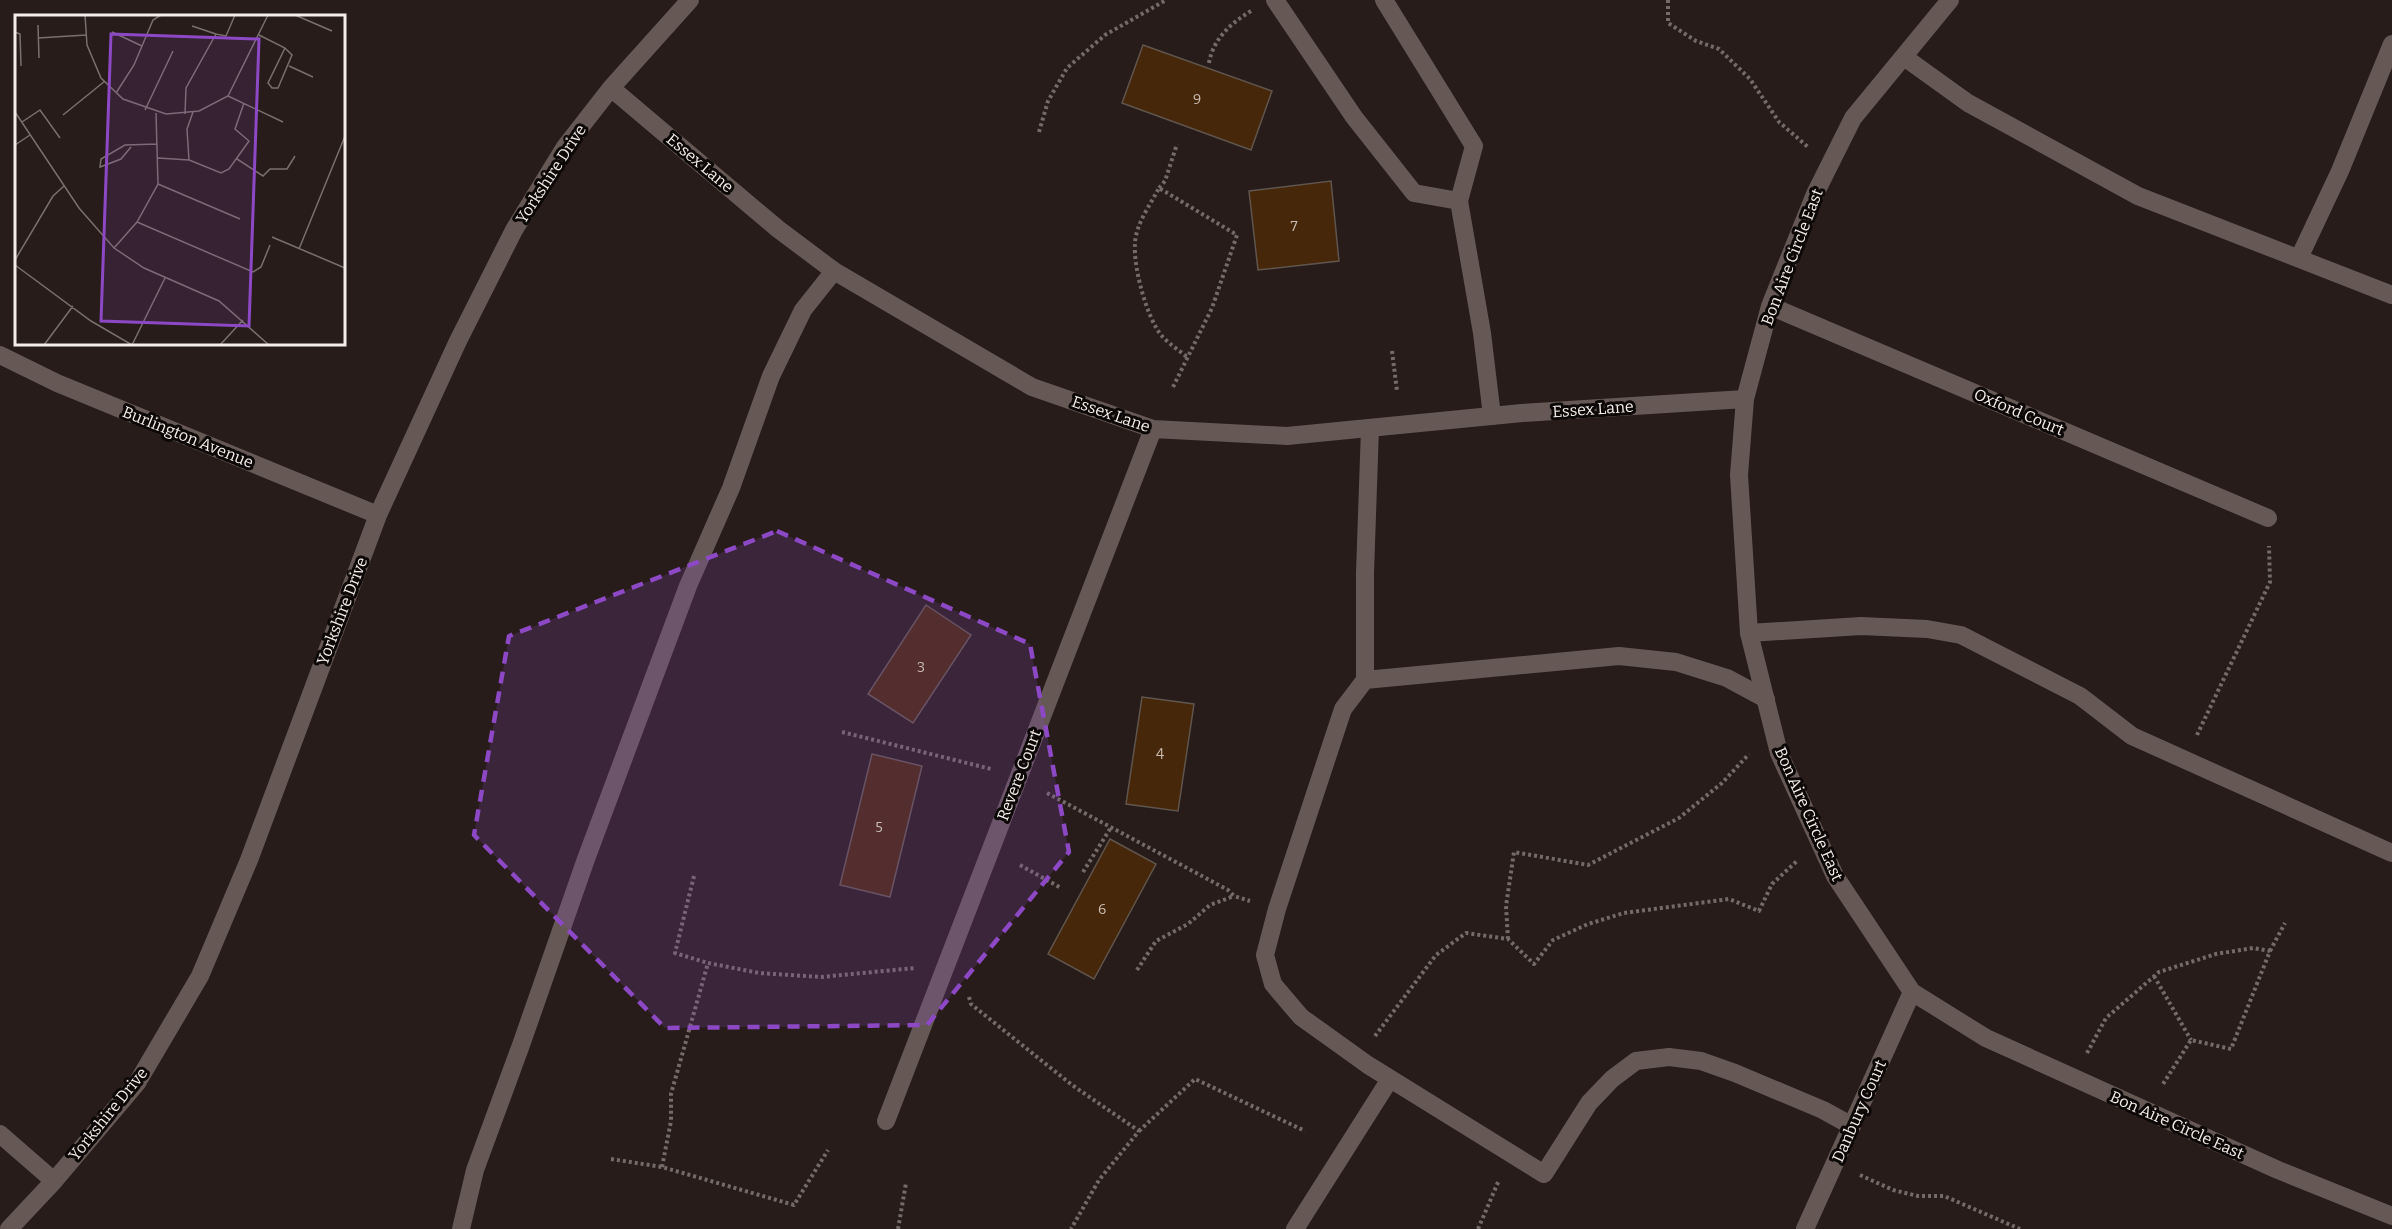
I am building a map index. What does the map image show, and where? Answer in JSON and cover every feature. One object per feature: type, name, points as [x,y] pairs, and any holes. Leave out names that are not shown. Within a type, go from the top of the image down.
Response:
[{"type":"street","name":"Yorkshire Drive","points":[[9,1229],[54,1181],[137,1083],[200,976],[249,860],[378,515],[458,341],[514,230],[565,147],[611,88],[690,0]]},
{"type":"street","points":[[1275,0],[1354,117],[1414,193],[1459,201]]},
{"type":"street","points":[[1384,0],[1474,146],[1459,201],[1482,333],[1492,416]]},
{"type":"street","name":"Bon Aire Circle East","points":[[1950,0],[1853,118],[1815,194],[1770,306],[1745,399],[1739,476],[1749,633],[1779,753],[1835,876],[1912,992],[1986,1038],[2278,1170],[2392,1216]]},
{"type":"street","points":[[2299,258],[2340,171],[2392,44]]},
{"type":"street","points":[[1904,57],[1968,103],[2138,196],[2392,295]]},
{"type":"street","name":"Essex Lane","points":[[611,88],[778,229],[834,271],[1032,387],[1153,429],[1287,436],[1492,416],[1745,399]]},
{"type":"street","points":[[461,1229],[475,1170],[586,859],[688,586],[731,488],[771,376],[803,310],[834,271]]},
{"type":"street","name":"Oxford Court","points":[[1770,306],[2268,518]]},
{"type":"street","name":"Burlington Avenue","points":[[0,355],[57,383],[378,515]]},
{"type":"street","points":[[1370,428],[1365,573],[1365,680],[1344,709],[1277,909],[1265,955],[1273,984],[1301,1017],[1358,1058],[1544,1174],[1589,1103],[1612,1079],[1636,1061],[1669,1057],[1701,1061],[1735,1072],[1823,1110],[1852,1126]]},
{"type":"street","name":"Revere Court","points":[[886,1121],[1153,429]]},
{"type":"street","points":[[1749,633],[1861,626],[1927,629],[1961,635],[2080,696],[2132,736],[2392,853]]},
{"type":"street","points":[[1365,680],[1619,656],[1676,662],[1727,678],[1766,699]]},
{"type":"street","name":"Danbury Court","points":[[1805,1229],[1912,992]]},
{"type":"street","points":[[1295,1229],[1390,1078]]},
{"type":"street","points":[[0,1134],[54,1181]]},
{"type":"path","points":[[1039,132],[1048,101],[1067,68],[1105,35],[1166,0]]},
{"type":"path","points":[[1668,0],[1668,23],[1696,40],[1719,48],[1750,79],[1779,122],[1829,165]]},
{"type":"path","points":[[1209,63],[1210,54],[1220,36],[1238,19],[1254,9]]},
{"type":"path","points":[[1177,144],[1165,181],[1139,226],[1134,244],[1139,280],[1151,320],[1163,336],[1187,357]]},
{"type":"path","points":[[1159,188],[1237,235],[1212,308],[1173,387]]},
{"type":"path","points":[[1392,351],[1397,391]]},
{"type":"path","points":[[2187,760],[2209,705],[2270,582],[2268,518]]},
{"type":"path","points":[[842,732],[995,770]]},
{"type":"path","points":[[1508,939],[1506,906],[1514,852],[1588,864],[1679,818],[1722,783],[1752,751],[1775,737]]},
{"type":"path","points":[[1047,794],[1228,890],[1234,896],[1277,909]]},
{"type":"path","points":[[1083,873],[1110,829]]},
{"type":"path","points":[[1358,1058],[1436,955],[1466,933],[1508,939],[1534,964],[1553,940],[1588,924],[1624,913],[1729,899],[1759,911],[1772,884],[1819,842]]},
{"type":"path","points":[[1020,864],[1061,888]]},
{"type":"path","points":[[694,876],[675,953],[708,963],[759,973],[821,977],[918,968]]},
{"type":"path","points":[[1137,970],[1156,941],[1188,924],[1210,905],[1234,896]]},
{"type":"path","points":[[2154,976],[2191,1040],[2231,1049],[2270,951],[2285,923]]},
{"type":"path","points":[[2087,1053],[2106,1018],[2159,972],[2216,954],[2253,948],[2270,951]]},
{"type":"path","points":[[662,1167],[671,1121],[671,1094],[708,963]]},
{"type":"path","points":[[969,997],[971,1004],[1072,1085],[1139,1131]]},
{"type":"path","points":[[2163,1084],[2191,1040]]},
{"type":"path","points":[[1071,1229],[1099,1180],[1139,1131],[1195,1079],[1305,1131]]},
{"type":"path","points":[[611,1159],[662,1167],[794,1204],[828,1150]]},
{"type":"path","points":[[1478,1229],[1510,1153]]},
{"type":"path","points":[[1834,1164],[1893,1190],[1918,1196],[1944,1196],[2020,1229]]},
{"type":"path","points":[[898,1229],[906,1183]]},
{"type":"highlighted area","points":[[777,531],[1030,644],[1069,852],[927,1025],[665,1028],[474,835],[509,636]]},
{"type":"building","points":[[1143,45],[1272,91],[1251,150],[1122,103]]},
{"type":"building","points":[[1331,181],[1339,261],[1258,270],[1249,191]]},
{"type":"building","points":[[926,605],[971,635],[913,723],[868,694]]},
{"type":"building","points":[[1142,697],[1194,704],[1178,811],[1126,804]]},
{"type":"building","points":[[872,754],[922,766],[890,897],[840,885]]},
{"type":"building","points":[[1110,839],[1156,864],[1094,979],[1048,954]]}]
